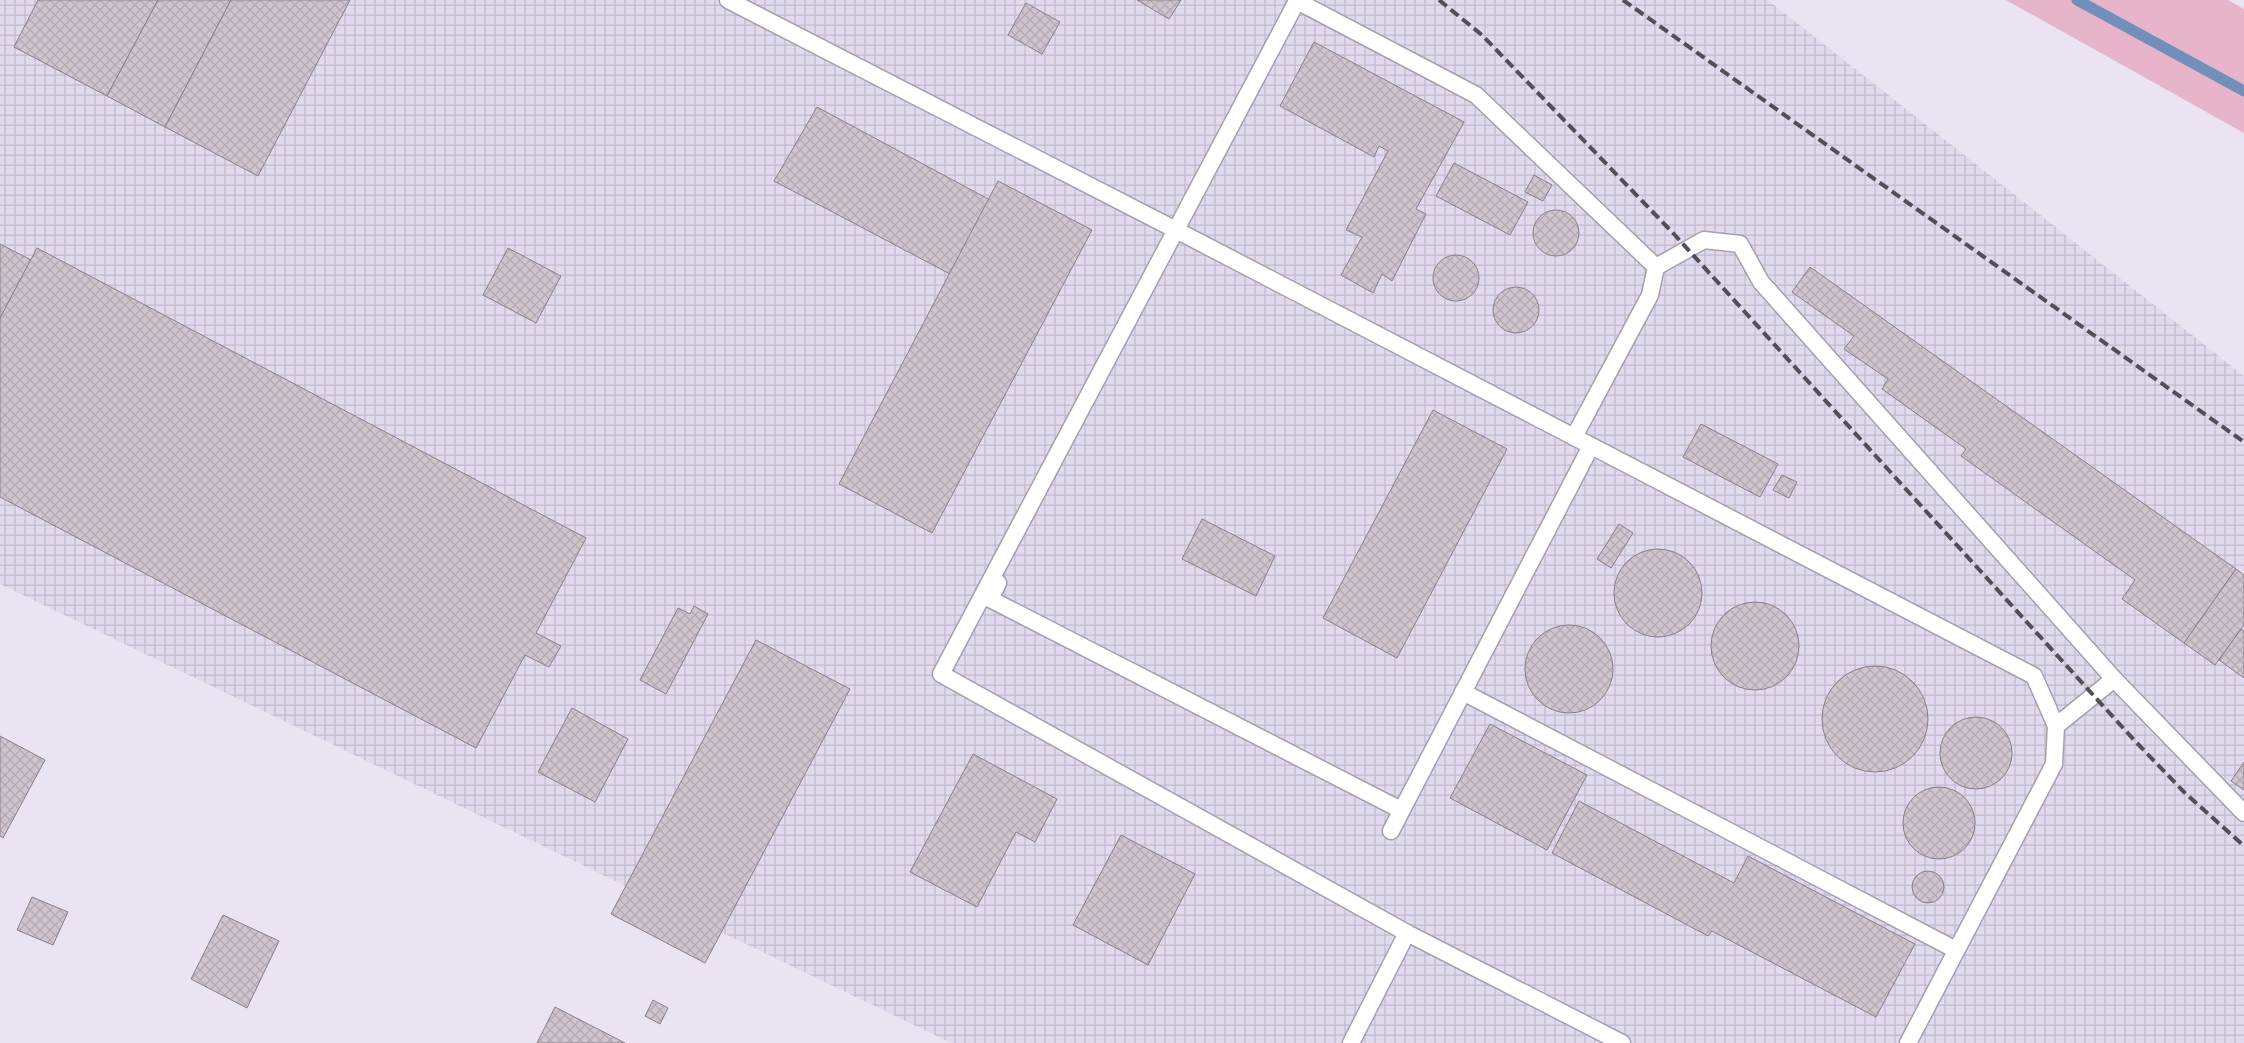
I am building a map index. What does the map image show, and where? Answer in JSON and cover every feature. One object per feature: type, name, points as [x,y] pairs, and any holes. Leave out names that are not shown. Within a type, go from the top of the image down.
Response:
[{"type":"lane","points":[[728,0],[1176,230],[2034,676],[2056,726],[2054,764],[1908,1043]]},
{"type":"lane","points":[[1622,1043],[1408,933],[940,674],[1297,1],[1476,95],[1656,267]]},
{"type":"lane","points":[[1176,230],[990,599],[1401,810]]},
{"type":"lane","points":[[1574,437],[1650,295],[1656,267],[1704,240],[1740,244],[1761,282],[2114,679],[2244,813]]},
{"type":"lane","points":[[1390,831],[1591,446]]},
{"type":"lane","points":[[2056,726],[2114,679]]},
{"type":"lane","points":[[1463,692],[1956,950]]},
{"type":"lane","points":[[1351,1043],[1408,933]]},
{"type":"shaded area","points":[[0,0],[1768,0],[2244,376],[2244,1043],[951,1043],[0,584]]},
{"type":"shaded area","points":[[2006,0],[2228,0],[2244,9],[2244,133]]},
{"type":"building","points":[[38,0],[158,0],[107,96],[14,47]]},
{"type":"building","points":[[158,0],[231,0],[165,127],[107,96]]},
{"type":"building","points":[[231,0],[350,0],[258,176],[165,127]]},
{"type":"building","points":[[1137,0],[1181,0],[1169,19]]},
{"type":"building","points":[[1026,3],[1060,22],[1042,54],[1008,35]]},
{"type":"building","points":[[1314,42],[1464,122],[1416,209],[1426,214],[1392,281],[1382,274],[1373,293],[1341,275],[1362,237],[1346,230],[1388,151],[1379,146],[1374,157],[1280,106]]},
{"type":"building","points":[[817,107],[990,200],[950,274],[774,181]]},
{"type":"building","points":[[1454,163],[1528,202],[1510,235],[1436,196]]},
{"type":"building","points":[[1534,175],[1552,185],[1543,201],[1525,192]]},
{"type":"building","points":[[998,181],[1092,230],[932,533],[839,484]]},
{"type":"building","points":[[1556,210],[1569,214],[1575,220],[1579,233],[1575,246],[1569,252],[1556,256],[1543,252],[1537,246],[1533,233],[1537,220],[1543,214]]},
{"type":"building","points":[[0,244],[31,260],[0,318]]},
{"type":"building","points":[[37,248],[586,538],[536,633],[561,646],[549,667],[525,655],[476,748],[0,497],[0,318]]},
{"type":"building","points":[[508,248],[561,276],[536,323],[483,295]]},
{"type":"building","points":[[1456,255],[1469,259],[1475,265],[1479,278],[1475,291],[1469,297],[1456,301],[1443,297],[1437,291],[1433,278],[1437,265],[1443,259]]},
{"type":"building","points":[[1810,267],[2236,569],[2184,643],[2122,599],[2135,580],[1961,456],[1966,449],[1882,389],[1888,379],[1844,349],[1854,336],[1792,292]]},
{"type":"building","points":[[1516,287],[1529,291],[1535,297],[1539,310],[1535,323],[1529,329],[1516,333],[1503,329],[1497,323],[1493,310],[1497,297],[1503,291]]},
{"type":"building","points":[[1433,410],[1507,449],[1397,658],[1323,618]]},
{"type":"building","points":[[1701,424],[1778,464],[1760,497],[1683,457]]},
{"type":"building","points":[[1782,475],[1797,482],[1789,498],[1773,490]]},
{"type":"building","points":[[1202,519],[1275,556],[1256,596],[1182,559]]},
{"type":"building","points":[[1619,524],[1633,533],[1611,568],[1597,559]]},
{"type":"building","points":[[1658,549],[1675,552],[1683,556],[1695,568],[1699,576],[1702,593],[1699,610],[1695,618],[1683,630],[1675,634],[1658,637],[1641,634],[1633,630],[1621,618],[1617,610],[1614,593],[1617,576],[1621,568],[1633,556],[1641,552]]},
{"type":"building","points":[[2236,569],[2244,575],[2244,625],[2215,665],[2184,643]]},
{"type":"building","points":[[1755,602],[1772,605],[1786,615],[1796,629],[1799,646],[1796,663],[1786,677],[1772,687],[1755,690],[1738,687],[1724,677],[1714,663],[1711,646],[1714,629],[1724,615],[1738,605]]},
{"type":"building","points":[[694,606],[708,614],[666,694],[640,680],[678,608],[690,614]]},
{"type":"building","points":[[1569,625],[1586,628],[1600,638],[1610,652],[1613,669],[1610,686],[1600,700],[1586,710],[1569,713],[1552,710],[1538,700],[1528,686],[1525,669],[1528,652],[1538,638],[1552,628]]},
{"type":"building","points":[[2241,629],[2244,631],[2244,678],[2219,660]]},
{"type":"building","points":[[756,640],[850,689],[705,963],[611,914]]},
{"type":"building","points":[[1875,666],[1895,670],[1912,682],[1924,699],[1928,719],[1924,739],[1912,756],[1895,768],[1875,772],[1855,768],[1838,756],[1826,739],[1822,719],[1826,699],[1838,682],[1855,670]]},
{"type":"building","points":[[572,708],[628,739],[595,802],[538,772]]},
{"type":"building","points":[[1976,717],[1996,723],[2006,733],[2012,753],[2006,773],[1996,783],[1976,789],[1956,783],[1946,773],[1940,753],[1946,733],[1956,723]]},
{"type":"building","points":[[1490,724],[1587,775],[1547,850],[1450,798]]},
{"type":"building","points":[[0,736],[45,760],[3,838],[0,836]]},
{"type":"building","points":[[973,754],[1057,799],[1035,842],[1016,832],[977,907],[910,872]]},
{"type":"building","points":[[2244,762],[2244,790],[2231,781]]},
{"type":"building","points":[[1939,787],[1959,793],[1969,803],[1975,823],[1969,843],[1959,853],[1939,859],[1919,853],[1909,843],[1903,823],[1909,803],[1919,793]]},
{"type":"building","points":[[1579,801],[1734,883],[1748,856],[1915,944],[1876,1017],[1712,931],[1708,936],[1552,853]]},
{"type":"building","points":[[1121,835],[1195,874],[1148,965],[1073,925]]},
{"type":"building","points":[[1928,871],[1940,875],[1944,887],[1940,899],[1928,903],[1916,899],[1912,887],[1916,875]]},
{"type":"building","points":[[32,897],[68,912],[53,945],[17,930]]},
{"type":"building","points":[[223,915],[279,941],[247,1008],[191,979]]},
{"type":"building","points":[[653,1000],[668,1008],[660,1024],[645,1016]]},
{"type":"building","points":[[555,1007],[625,1043],[537,1043]]},
{"type":"waterway","points":[[2077,0],[2244,91]]},
{"type":"railway","points":[[1439,0],[1482,35],[1673,233],[2135,741],[2184,792],[2244,846]]},
{"type":"railway","points":[[1623,0],[2244,442]]}]
